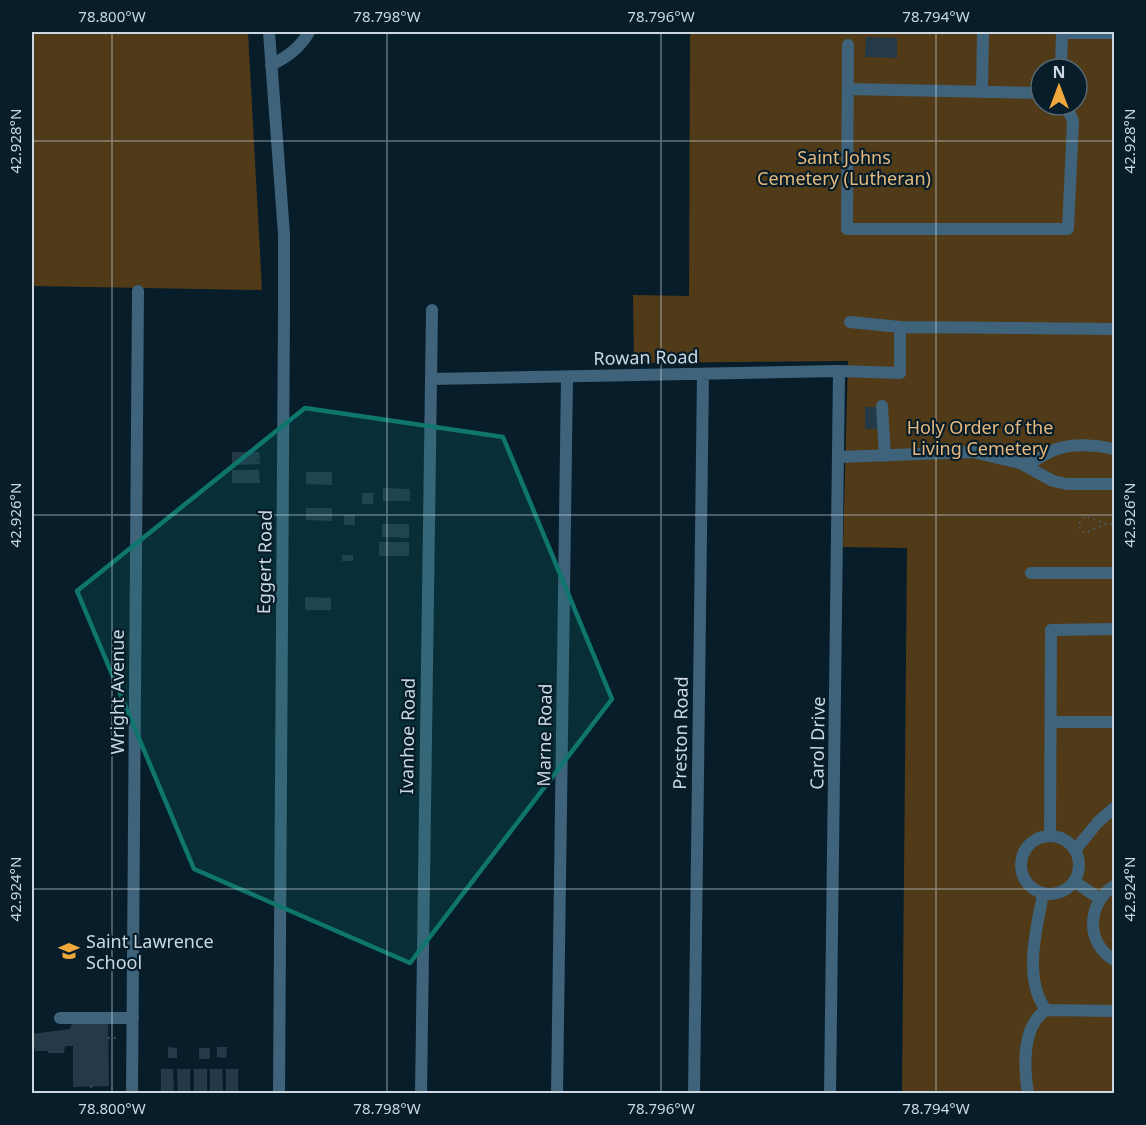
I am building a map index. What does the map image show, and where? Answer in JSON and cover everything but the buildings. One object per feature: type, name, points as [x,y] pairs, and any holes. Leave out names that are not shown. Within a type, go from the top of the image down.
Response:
[{"type":"street","name":"Eggert Road","points":[[268,32],[283,223],[285,311],[279,1094]]},
{"type":"street","points":[[271,65],[288,57],[303,42],[309,32]]},
{"type":"street","points":[[982,92],[983,32]]},
{"type":"street","points":[[1061,57],[1062,32],[1114,33]]},
{"type":"street","points":[[848,45],[847,229],[1068,229],[1073,121],[1071,117]]},
{"type":"street","points":[[848,89],[1029,93]]},
{"type":"street","name":"Wright Avenue","points":[[132,1094],[138,291]]},
{"type":"street","name":"Ivanhoe Road","points":[[421,1094],[432,310]]},
{"type":"street","points":[[850,322],[900,327],[1114,329]]},
{"type":"street","name":"Rowan Road","points":[[431,379],[839,371],[900,373],[900,327]]},
{"type":"street","name":"Carol Drive","points":[[830,1094],[839,371]]},
{"type":"street","name":"Preston Road","points":[[693,1094],[703,374]]},
{"type":"street","name":"Marne Road","points":[[557,1094],[567,376]]},
{"type":"street","points":[[882,406],[885,456]]},
{"type":"street","points":[[1022,464],[1059,448],[1087,446],[1114,449]]},
{"type":"street","points":[[838,457],[973,452],[1022,464],[1066,484],[1114,484]]},
{"type":"street","points":[[1040,458],[1041,474]]},
{"type":"street","points":[[1031,573],[1114,573]]},
{"type":"street","points":[[1050,836],[1051,630],[1114,629]]},
{"type":"street","points":[[1051,722],[1114,722]]},
{"type":"street","points":[[1076,850],[1098,822],[1114,808]]},
{"type":"street","points":[[1050,836],[1065,840],[1076,850],[1079,869],[1075,882],[1060,892],[1043,894],[1032,889],[1024,879],[1020,868],[1022,856],[1028,845],[1038,838],[1050,836]]},
{"type":"street","points":[[1075,882],[1100,899]]},
{"type":"street","points":[[1114,886],[1100,899],[1094,911],[1095,936],[1100,947],[1114,960]]},
{"type":"street","points":[[1043,894],[1035,936],[1034,979],[1038,999],[1046,1010]]},
{"type":"street","points":[[1028,1094],[1028,1033],[1032,1022],[1046,1010],[1114,1011]]},
{"type":"street","points":[[60,1018],[133,1018]]},
{"type":"path","points":[[1106,524],[1085,533],[1080,530],[1078,523],[1084,516],[1106,524],[1114,524]]},
{"type":"path","points":[[108,1038],[120,1038]]},
{"type":"path","points":[[92,1086],[92,1094]]},
{"type":"highlighted area","points":[[305,408],[503,437],[612,699],[410,963],[194,869],[77,591]]},
{"type":"green space","points":[[32,32],[248,32],[262,290],[32,286]]},
{"type":"green space","points":[[690,32],[1114,32],[1114,1093],[902,1093],[907,548],[843,547],[848,361],[634,363],[633,295],[689,296]]},
{"type":"place","name":"Saint Lawrence School","points":[[69,951]]},
{"type":"park label","name":"Saint Johns Cemetery (Lutheran)","points":[[844,167]]},
{"type":"park label","name":"Holy Order of the Living Cemetery","points":[[980,437]]}]
